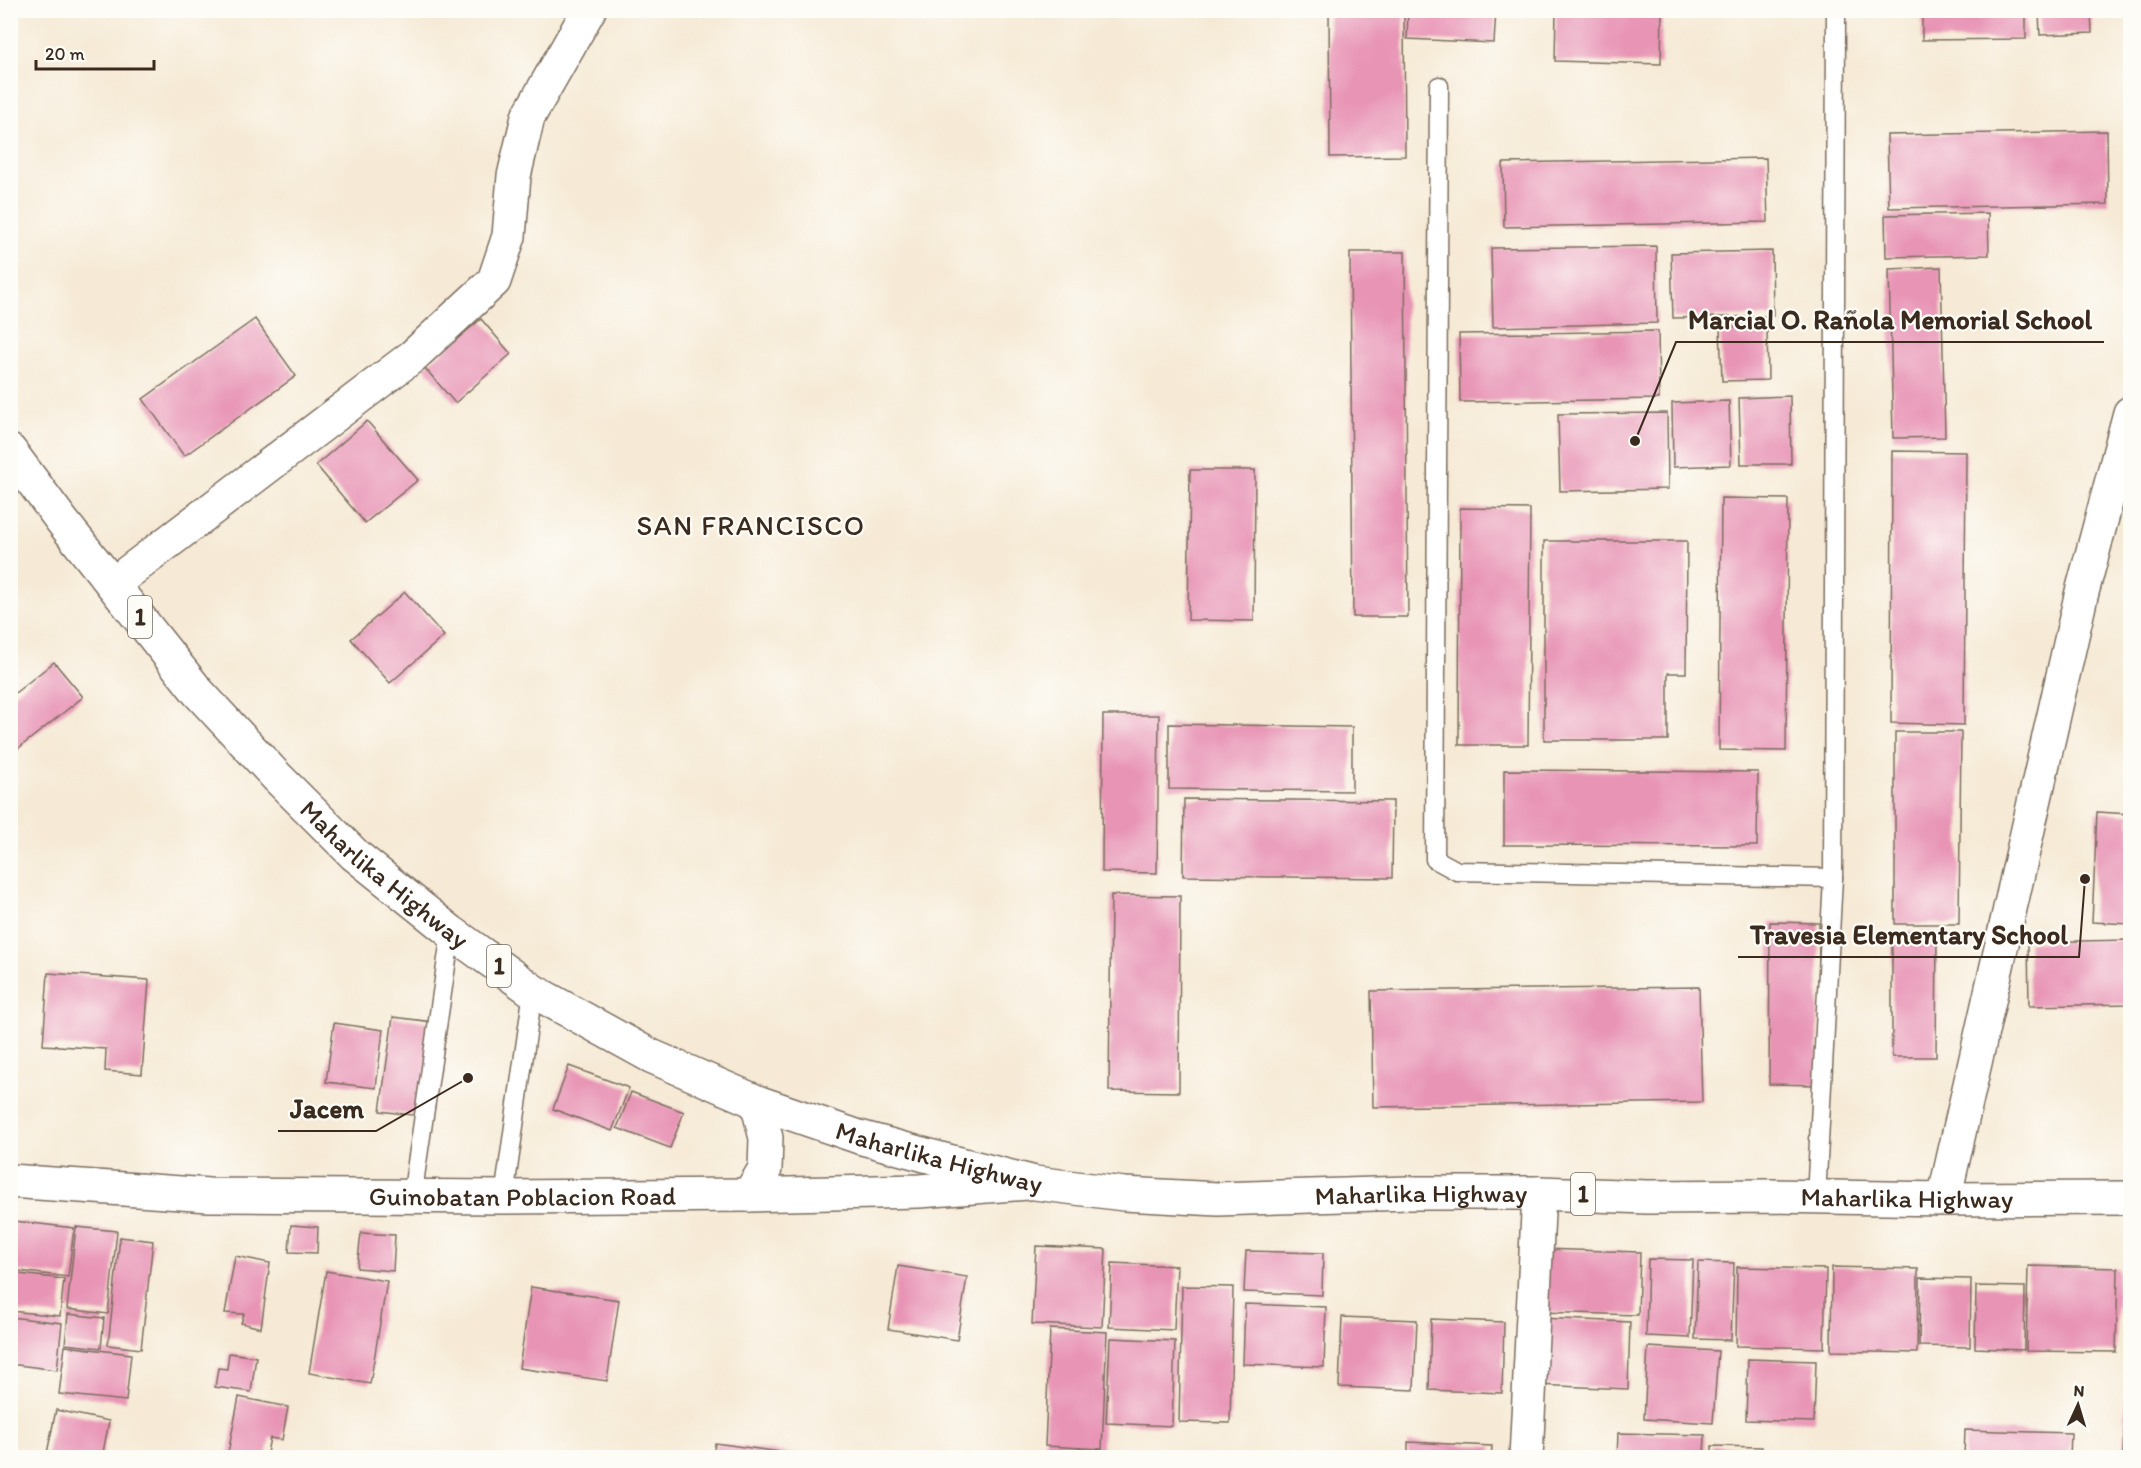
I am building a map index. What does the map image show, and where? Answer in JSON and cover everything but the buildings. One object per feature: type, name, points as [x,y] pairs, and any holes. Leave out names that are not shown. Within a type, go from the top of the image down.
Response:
[{"type":"main road","points":[[114,584],[413,356],[494,281],[509,236],[514,176],[528,117],[589,10]]},
{"type":"main road","points":[[1944,1199],[2081,596],[2130,413]]},
{"type":"main road","name":"Maharlika Highway","points":[[10,451],[198,692],[354,855],[451,932],[533,991],[651,1056],[757,1102],[859,1137],[1035,1182],[1124,1194],[1218,1199],[1408,1193],[1539,1193],[1647,1197],[2130,1198]]},
{"type":"main road","points":[[749,1195],[765,1169],[766,1138],[757,1102]]},
{"type":"main road","name":"Guinobatan Poblacion Road","points":[[10,1181],[210,1195],[412,1197],[749,1195],[919,1191],[1035,1182]]},
{"type":"main road","points":[[1526,1458],[1539,1193]]},
{"type":"lane","points":[[1816,1198],[1833,878],[1836,10]]},
{"type":"lane","points":[[1439,86],[1435,859],[1457,871],[1833,878]]},
{"type":"lane","points":[[412,1197],[451,932]]},
{"type":"lane","points":[[504,1197],[533,991]]},
{"type":"place","name":"Marcial O. Rañola Memorial School","points":[[1635,441]]},
{"type":"place","name":"Travesia Elementary School","points":[[2085,879]]},
{"type":"place","name":"Jacem","points":[[468,1078]]},
{"type":"district","name":"SAN FRANCISCO","points":[[751,525]]}]
